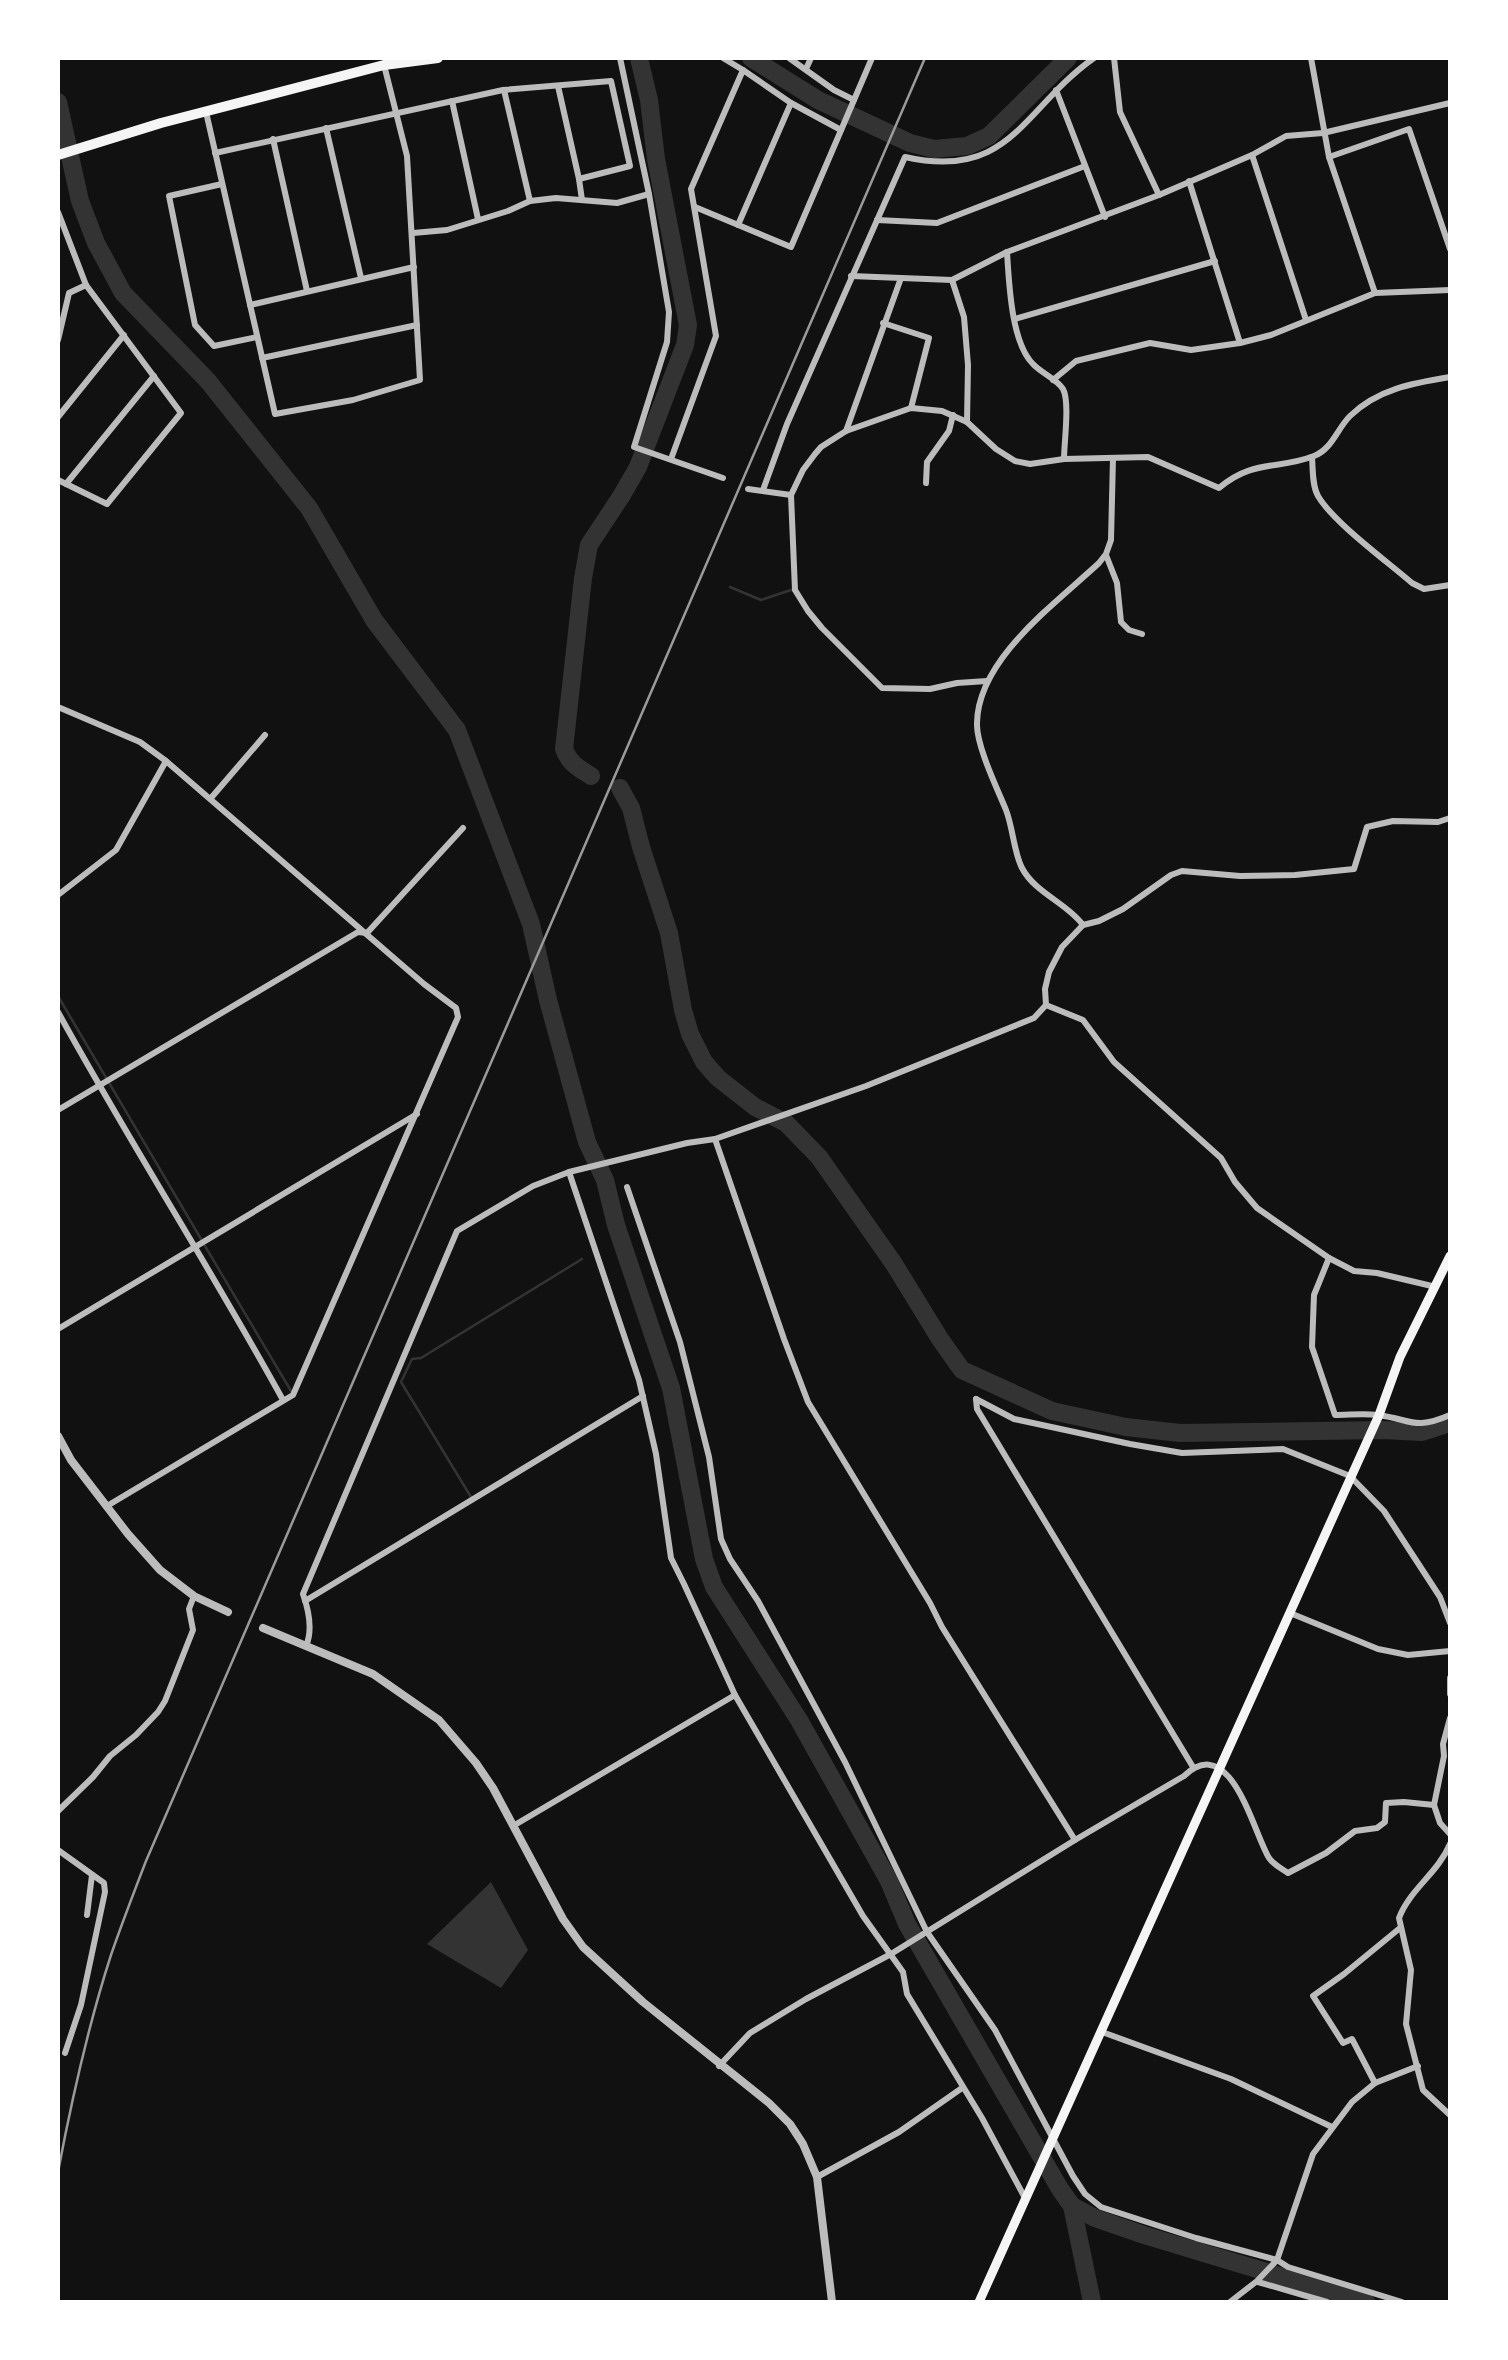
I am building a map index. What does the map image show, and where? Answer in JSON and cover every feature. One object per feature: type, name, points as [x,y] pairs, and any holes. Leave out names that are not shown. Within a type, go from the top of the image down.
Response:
[{"type":"highway","points":[[58,155],[384,65],[438,58]]},
{"type":"main road","points":[[979,2302],[1379,1416],[1400,1357],[1450,1256]]},
{"type":"street","points":[[620,58],[669,312],[667,342],[634,446],[723,478]]},
{"type":"street","points":[[723,58],[841,130]]},
{"type":"street","points":[[790,58],[853,102]]},
{"type":"street","points":[[806,69],[811,58]]},
{"type":"street","points":[[694,207],[791,248],[872,58]]},
{"type":"street","points":[[763,490],[787,424],[904,157],[926,162],[974,158],[1011,138],[1073,72],[1094,58]]},
{"type":"street","points":[[1114,58],[1120,112],[1159,195]]},
{"type":"street","points":[[1310,58],[1329,157],[1375,293]]},
{"type":"street","points":[[206,112],[275,414],[353,400],[420,380],[407,156],[384,65]]},
{"type":"street","points":[[671,460],[716,336],[691,189],[743,70]]},
{"type":"street","points":[[215,153],[504,90],[611,81],[630,166],[580,180]]},
{"type":"street","points":[[558,86],[582,200]]},
{"type":"street","points":[[504,90],[530,201]]},
{"type":"street","points":[[1056,90],[1105,217]]},
{"type":"street","points":[[452,100],[478,219]]},
{"type":"street","points":[[738,225],[791,103]]},
{"type":"street","points":[[851,276],[952,280],[1008,252],[1105,217],[1252,155],[1286,136],[1324,133],[1450,103]]},
{"type":"street","points":[[326,128],[361,278]]},
{"type":"street","points":[[1329,157],[1409,129],[1450,249]]},
{"type":"street","points":[[273,139],[307,291]]},
{"type":"street","points":[[1252,155],[1306,320]]},
{"type":"street","points":[[876,220],[937,223],[1085,166]]},
{"type":"street","points":[[1189,180],[1240,343]]},
{"type":"street","points":[[222,184],[168,196],[195,325],[214,346],[257,337]]},
{"type":"street","points":[[413,233],[447,230],[530,201],[556,198],[617,204],[649,194]]},
{"type":"street","points":[[58,212],[86,285],[181,413],[106,504],[58,480]]},
{"type":"street","points":[[1008,252],[1017,334],[1025,354],[1063,388],[1064,459]]},
{"type":"street","points":[[1016,318],[1214,261]]},
{"type":"street","points":[[250,304],[414,267]]},
{"type":"street","points":[[846,431],[901,278]]},
{"type":"street","points":[[952,280],[964,317],[967,422]]},
{"type":"street","points":[[58,337],[69,293],[86,285]]},
{"type":"street","points":[[1053,380],[1076,361],[1150,343],[1191,350],[1240,343],[1271,336],[1375,293],[1450,290]]},
{"type":"street","points":[[262,358],[418,324]]},
{"type":"street","points":[[883,324],[929,338],[911,408]]},
{"type":"street","points":[[58,416],[124,335]]},
{"type":"street","points":[[66,484],[154,376]]},
{"type":"street","points":[[987,682],[930,689],[882,688],[808,611],[795,590],[792,495],[803,470],[821,447],[846,431],[911,408],[942,411],[967,422],[1015,461],[1030,464],[1148,457],[1219,488],[1245,470],[1312,457],[1325,450],[1349,416],[1381,394],[1450,377]]},
{"type":"street","points":[[926,483],[926,462],[949,431],[953,416]]},
{"type":"street","points":[[1312,457],[1318,497],[1336,516],[1412,583],[1424,589],[1450,585]]},
{"type":"street","points":[[1084,925],[1023,871],[1012,824],[976,722],[987,682],[1001,656],[1106,554],[1111,540],[1114,458]]},
{"type":"street","points":[[748,488],[792,495]]},
{"type":"street","points":[[1106,554],[1117,582],[1120,622],[1142,634]]},
{"type":"street","points":[[58,707],[140,742],[166,761],[456,1008],[458,1017],[292,1395],[107,1506]]},
{"type":"street","points":[[211,798],[265,735]]},
{"type":"street","points":[[58,895],[116,850],[166,761]]},
{"type":"street","points":[[306,1646],[309,1621],[302,1594],[457,1231],[533,1186],[570,1172],[715,1139],[866,1086],[1034,1018],[1046,1005],[1049,972],[1062,947],[1084,925],[1123,909],[1171,875],[1182,871],[1295,875],[1354,868],[1367,827],[1393,821],[1438,822],[1450,818]]},
{"type":"street","points":[[367,933],[462,828]]},
{"type":"street","points":[[58,1110],[358,932],[367,933]]},
{"type":"street","points":[[1046,1005],[1083,1020],[1114,1062],[1221,1158],[1257,1208],[1328,1258],[1354,1271],[1436,1287]]},
{"type":"street","points":[[58,1012],[283,1400]]},
{"type":"street","points":[[58,1329],[418,1113]]},
{"type":"street","points":[[715,1139],[808,1402],[1074,1840]]},
{"type":"street","points":[[570,1172],[643,1396],[671,1558],[735,1695],[863,1916],[893,1952],[907,1994],[1026,2199]]},
{"type":"street","points":[[627,1188],[680,1342],[709,1457],[721,1539],[730,1559],[758,1602],[845,1762],[927,1932],[995,2030],[1050,2143],[1084,2194],[1101,2206],[1178,2233],[1402,2302]]},
{"type":"street","points":[[1328,1258],[1314,1294],[1312,1347],[1335,1415],[1379,1416],[1420,1424],[1450,1414]]},
{"type":"street","points":[[305,1601],[643,1396]]},
{"type":"street","points":[[1194,1767],[977,1409],[976,1399],[1014,1419],[1130,1444],[1182,1452],[1283,1449],[1350,1476],[1384,1511],[1440,1598],[1450,1623]]},
{"type":"street","points":[[58,1436],[71,1460],[160,1570],[194,1596],[228,1612]]},
{"type":"street","points":[[58,1811],[165,1701],[193,1630],[189,1609],[194,1596]]},
{"type":"street","points":[[1290,1612],[1378,1648],[1408,1654],[1450,1651]]},
{"type":"street","points":[[263,1628],[372,1674],[438,1720],[476,1763],[563,1919],[583,1947],[642,2002],[790,2124],[817,2177],[832,2302]]},
{"type":"street","points":[[1450,1678],[1450,1694]]},
{"type":"street","points":[[513,1826],[735,1695]]},
{"type":"street","points":[[1450,1718],[1434,1805],[1440,1823],[1450,1834]]},
{"type":"street","points":[[719,2066],[750,2032],[927,1932],[1194,1767],[1220,1768],[1228,1774],[1272,1863],[1288,1873],[1326,1853],[1355,1831],[1377,1828],[1385,1822],[1386,1803],[1434,1805]]},
{"type":"street","points":[[1450,1844],[1444,1859],[1410,1896],[1399,1918],[1411,1970],[1406,2024],[1423,2090],[1450,2115]]},
{"type":"street","points":[[58,1850],[104,1883],[104,1902],[82,2005],[65,2052]]},
{"type":"street","points":[[87,1915],[92,1875]]},
{"type":"street","points":[[1375,2083],[1352,2040],[1343,2044],[1313,1996],[1400,1928]]},
{"type":"street","points":[[1102,2032],[1231,2079],[1332,2127]]},
{"type":"street","points":[[1230,2302],[1275,2262],[1313,2154],[1332,2127],[1352,2102],[1375,2083],[1418,2066]]},
{"type":"street","points":[[817,2177],[899,2132],[962,2088]]},
{"type":"street","points":[[1258,2280],[1327,2302]]},
{"type":"shaded area","points":[[491,1882],[528,1950],[501,1988],[427,1944]]},
{"type":"waterway","points":[[591,776],[571,762],[564,749],[589,545],[638,467],[685,345],[688,325],[639,58]]},
{"type":"waterway","points":[[751,58],[818,100],[910,143],[934,149],[967,146],[989,136],[1068,58]]},
{"type":"waterway","points":[[58,102],[80,201],[96,243],[123,293],[208,381],[309,508],[374,620],[457,730],[531,924],[587,1142],[605,1180],[616,1225],[671,1388],[704,1559],[714,1587],[799,1720],[889,1881],[907,1924],[1072,2206],[1092,2302]]},
{"type":"waterway","points":[[730,587],[761,600],[794,589]]},
{"type":"waterway","points":[[620,788],[631,808],[669,933],[690,1034],[704,1062],[755,1107],[786,1123],[819,1157],[962,1370],[1052,1411],[1126,1427],[1180,1433],[1422,1432],[1450,1423]]},
{"type":"waterway","points":[[58,996],[201,1239]]},
{"type":"waterway","points":[[205,1246],[291,1391]]},
{"type":"waterway","points":[[471,1497],[401,1382],[412,1359],[421,1358],[582,1259]]},
{"type":"waterway","points":[[1072,2206],[1144,2235],[1366,2302]]},
{"type":"railway","points":[[58,2172],[95,2008],[146,1861],[925,58]]}]
